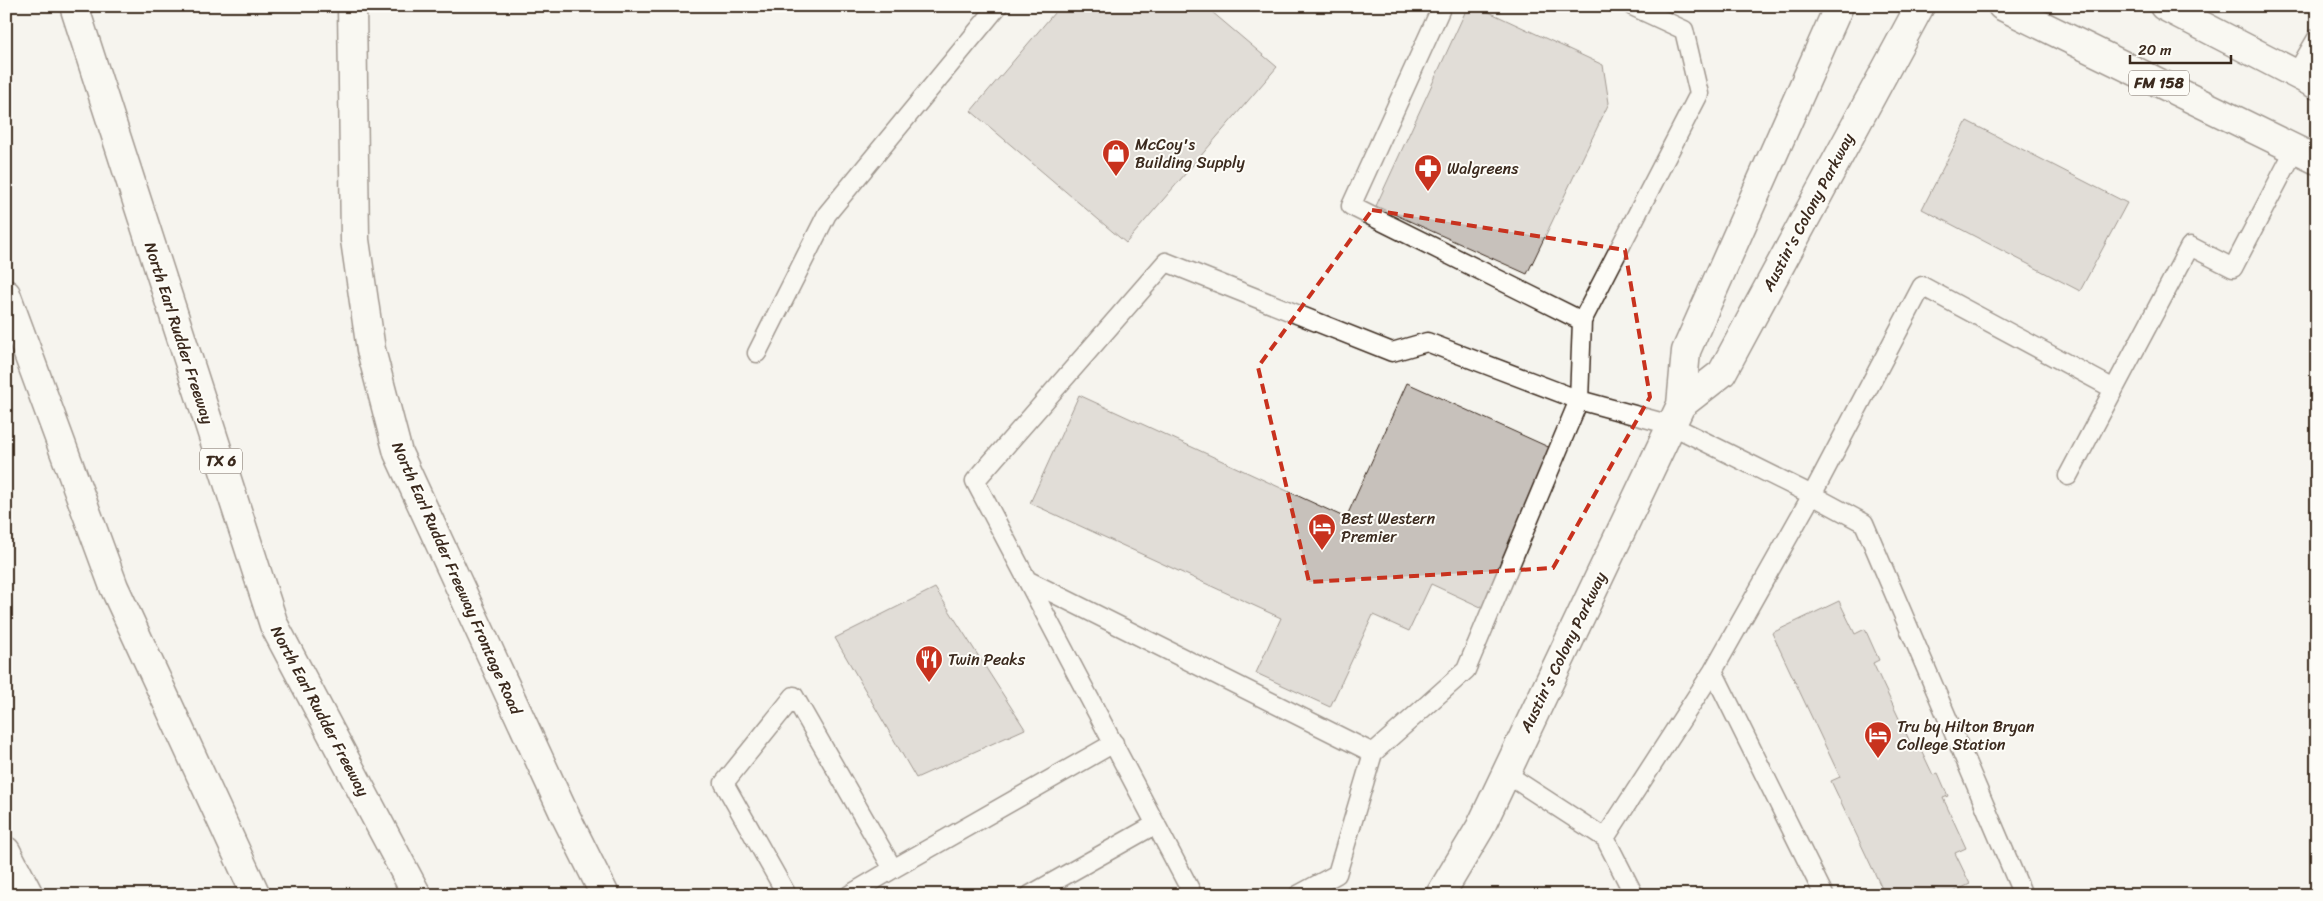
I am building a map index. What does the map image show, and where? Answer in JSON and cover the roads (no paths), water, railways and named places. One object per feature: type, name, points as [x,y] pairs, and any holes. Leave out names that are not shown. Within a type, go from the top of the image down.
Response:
[{"type":"main road","name":"North Earl Rudder Freeway","points":[[74,6],[274,625],[417,895]]},
{"type":"main road","name":"North Earl Rudder Freeway Frontage Road","points":[[352,6],[355,240],[371,350],[398,454],[563,811],[605,895]]},
{"type":"main road","name":"Austin's Colony Parkway","points":[[1440,895],[1480,828],[1676,415],[1686,351],[1839,6]]},
{"type":"main road","name":"Austin's Colony Parkway","points":[[1676,415],[1722,373],[1920,6]]},
{"type":"main road","name":"FM 158","points":[[2002,6],[2306,155]]},
{"type":"main road","points":[[2164,6],[2306,79]]},
{"type":"main road","points":[[6,294],[114,587],[256,895]]},
{"type":"main road","points":[[372,811],[435,895]]},
{"type":"main road","points":[[6,851],[29,895]]},
{"type":"lane","points":[[757,353],[827,214],[998,6]]},
{"type":"lane","points":[[1442,6],[1351,206],[1582,321]]},
{"type":"lane","points":[[1298,895],[1337,874],[1373,753],[1466,670],[1579,400],[1582,321],[1699,94],[1684,30],[1632,6]]},
{"type":"lane","points":[[2306,79],[2317,38]]},
{"type":"lane","points":[[2068,476],[2190,246],[2233,268],[2306,155]]},
{"type":"lane","points":[[1194,895],[975,481],[1166,262],[1392,352],[1427,342],[1579,400],[1676,415],[1812,495],[1864,523],[2023,895]]},
{"type":"lane","points":[[1605,838],[1713,670],[1812,495],[1922,286],[2114,389]]},
{"type":"lane","points":[[1028,580],[1373,753]]},
{"type":"lane","points":[[1713,670],[1824,895]]},
{"type":"lane","points":[[786,895],[724,783],[794,696],[893,869]]},
{"type":"lane","points":[[849,895],[1114,744]]},
{"type":"lane","points":[[1505,773],[1605,838],[1633,894]]},
{"type":"lane","points":[[1030,895],[1156,824]]},
{"type":"place","name":"McCoy's Building Supply","points":[[1116,177]]},
{"type":"place","name":"Walgreens","points":[[1428,192]]},
{"type":"place","name":"Best Western Premier","points":[[1322,551]]},
{"type":"place","name":"Twin Peaks","points":[[929,683]]},
{"type":"place","name":"Tru by Hilton Bryan College Station","points":[[1878,759]]}]
